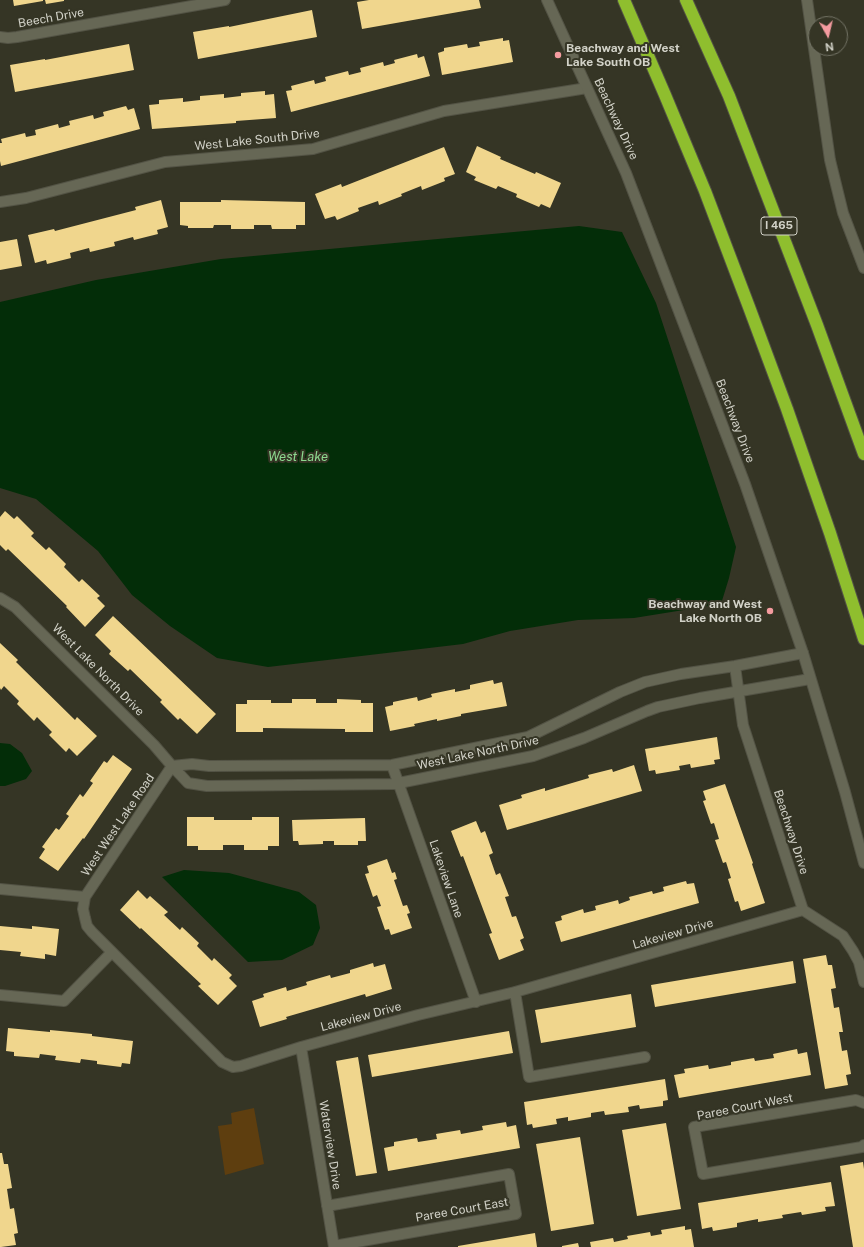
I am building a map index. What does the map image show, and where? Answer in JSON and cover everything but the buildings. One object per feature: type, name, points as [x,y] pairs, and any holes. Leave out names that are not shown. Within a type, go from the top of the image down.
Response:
[{"type":"highway","points":[[624,0],[702,184],[749,308],[807,468],[864,639]]},
{"type":"highway","name":"I 465","points":[[686,0],[729,96],[814,318],[864,454]]},
{"type":"street","name":"Beech Drive","points":[[0,37],[17,37],[225,0]]},
{"type":"street","name":"Beachway Drive","points":[[547,0],[626,173],[736,461],[803,653],[845,792],[864,863]]},
{"type":"street","points":[[806,0],[830,160],[843,213],[864,268]]},
{"type":"street","name":"West Lake South Drive","points":[[0,202],[26,198],[165,162],[313,149],[444,112],[587,88]]},
{"type":"street","name":"West Lake North Drive","points":[[0,598],[15,607],[154,745],[188,783],[207,786],[399,784],[533,756],[584,738],[658,707],[700,698],[810,679]]},
{"type":"street","name":"West Lake North Drive","points":[[172,766],[192,764],[209,766],[392,765],[528,737],[635,686],[681,674],[735,666],[803,653]]},
{"type":"street","name":"Beachway Drive","points":[[735,666],[743,725],[803,910]]},
{"type":"street","name":"Lakeview Lane","points":[[392,765],[476,1002]]},
{"type":"street","name":"West West Lake Road","points":[[85,897],[172,766]]},
{"type":"street","points":[[0,889],[85,897]]},
{"type":"street","name":"Lakeview Drive","points":[[85,897],[83,909],[88,926],[92,932],[222,1062],[233,1067],[241,1066],[301,1047],[418,1015],[515,992],[803,910]]},
{"type":"street","points":[[803,910],[842,936],[859,962],[864,982]]},
{"type":"street","points":[[0,995],[64,1001],[112,952]]},
{"type":"street","points":[[515,992],[529,1077],[645,1056]]},
{"type":"street","name":"Waterview Drive","points":[[301,1047],[334,1246]]},
{"type":"street","name":"Paree Court West","points":[[864,1103],[856,1100],[694,1127],[703,1174],[862,1147],[864,1145]]},
{"type":"street","name":"Paree Court East","points":[[327,1206],[509,1174],[516,1214],[334,1246]]},
{"type":"shaded area","points":[[254,1108],[264,1164],[225,1175],[218,1126],[232,1124],[231,1113]]},
{"type":"water","name":"West Lake","points":[[579,226],[622,232],[656,303],[736,547],[721,604],[634,618],[578,620],[510,631],[463,644],[268,667],[217,658],[170,626],[132,595],[98,551],[36,499],[0,488],[0,302],[96,280],[221,259]]},
{"type":"water","points":[[0,743],[10,744],[22,753],[32,771],[26,779],[5,786],[0,786]]},
{"type":"water","points":[[184,870],[229,873],[299,892],[316,905],[320,928],[313,945],[282,960],[248,962],[162,877]]},
{"type":"place","name":"Beachway and West Lake South OB","points":[[558,55]]},
{"type":"place","name":"Beachway and West Lake North OB","points":[[770,611]]}]
